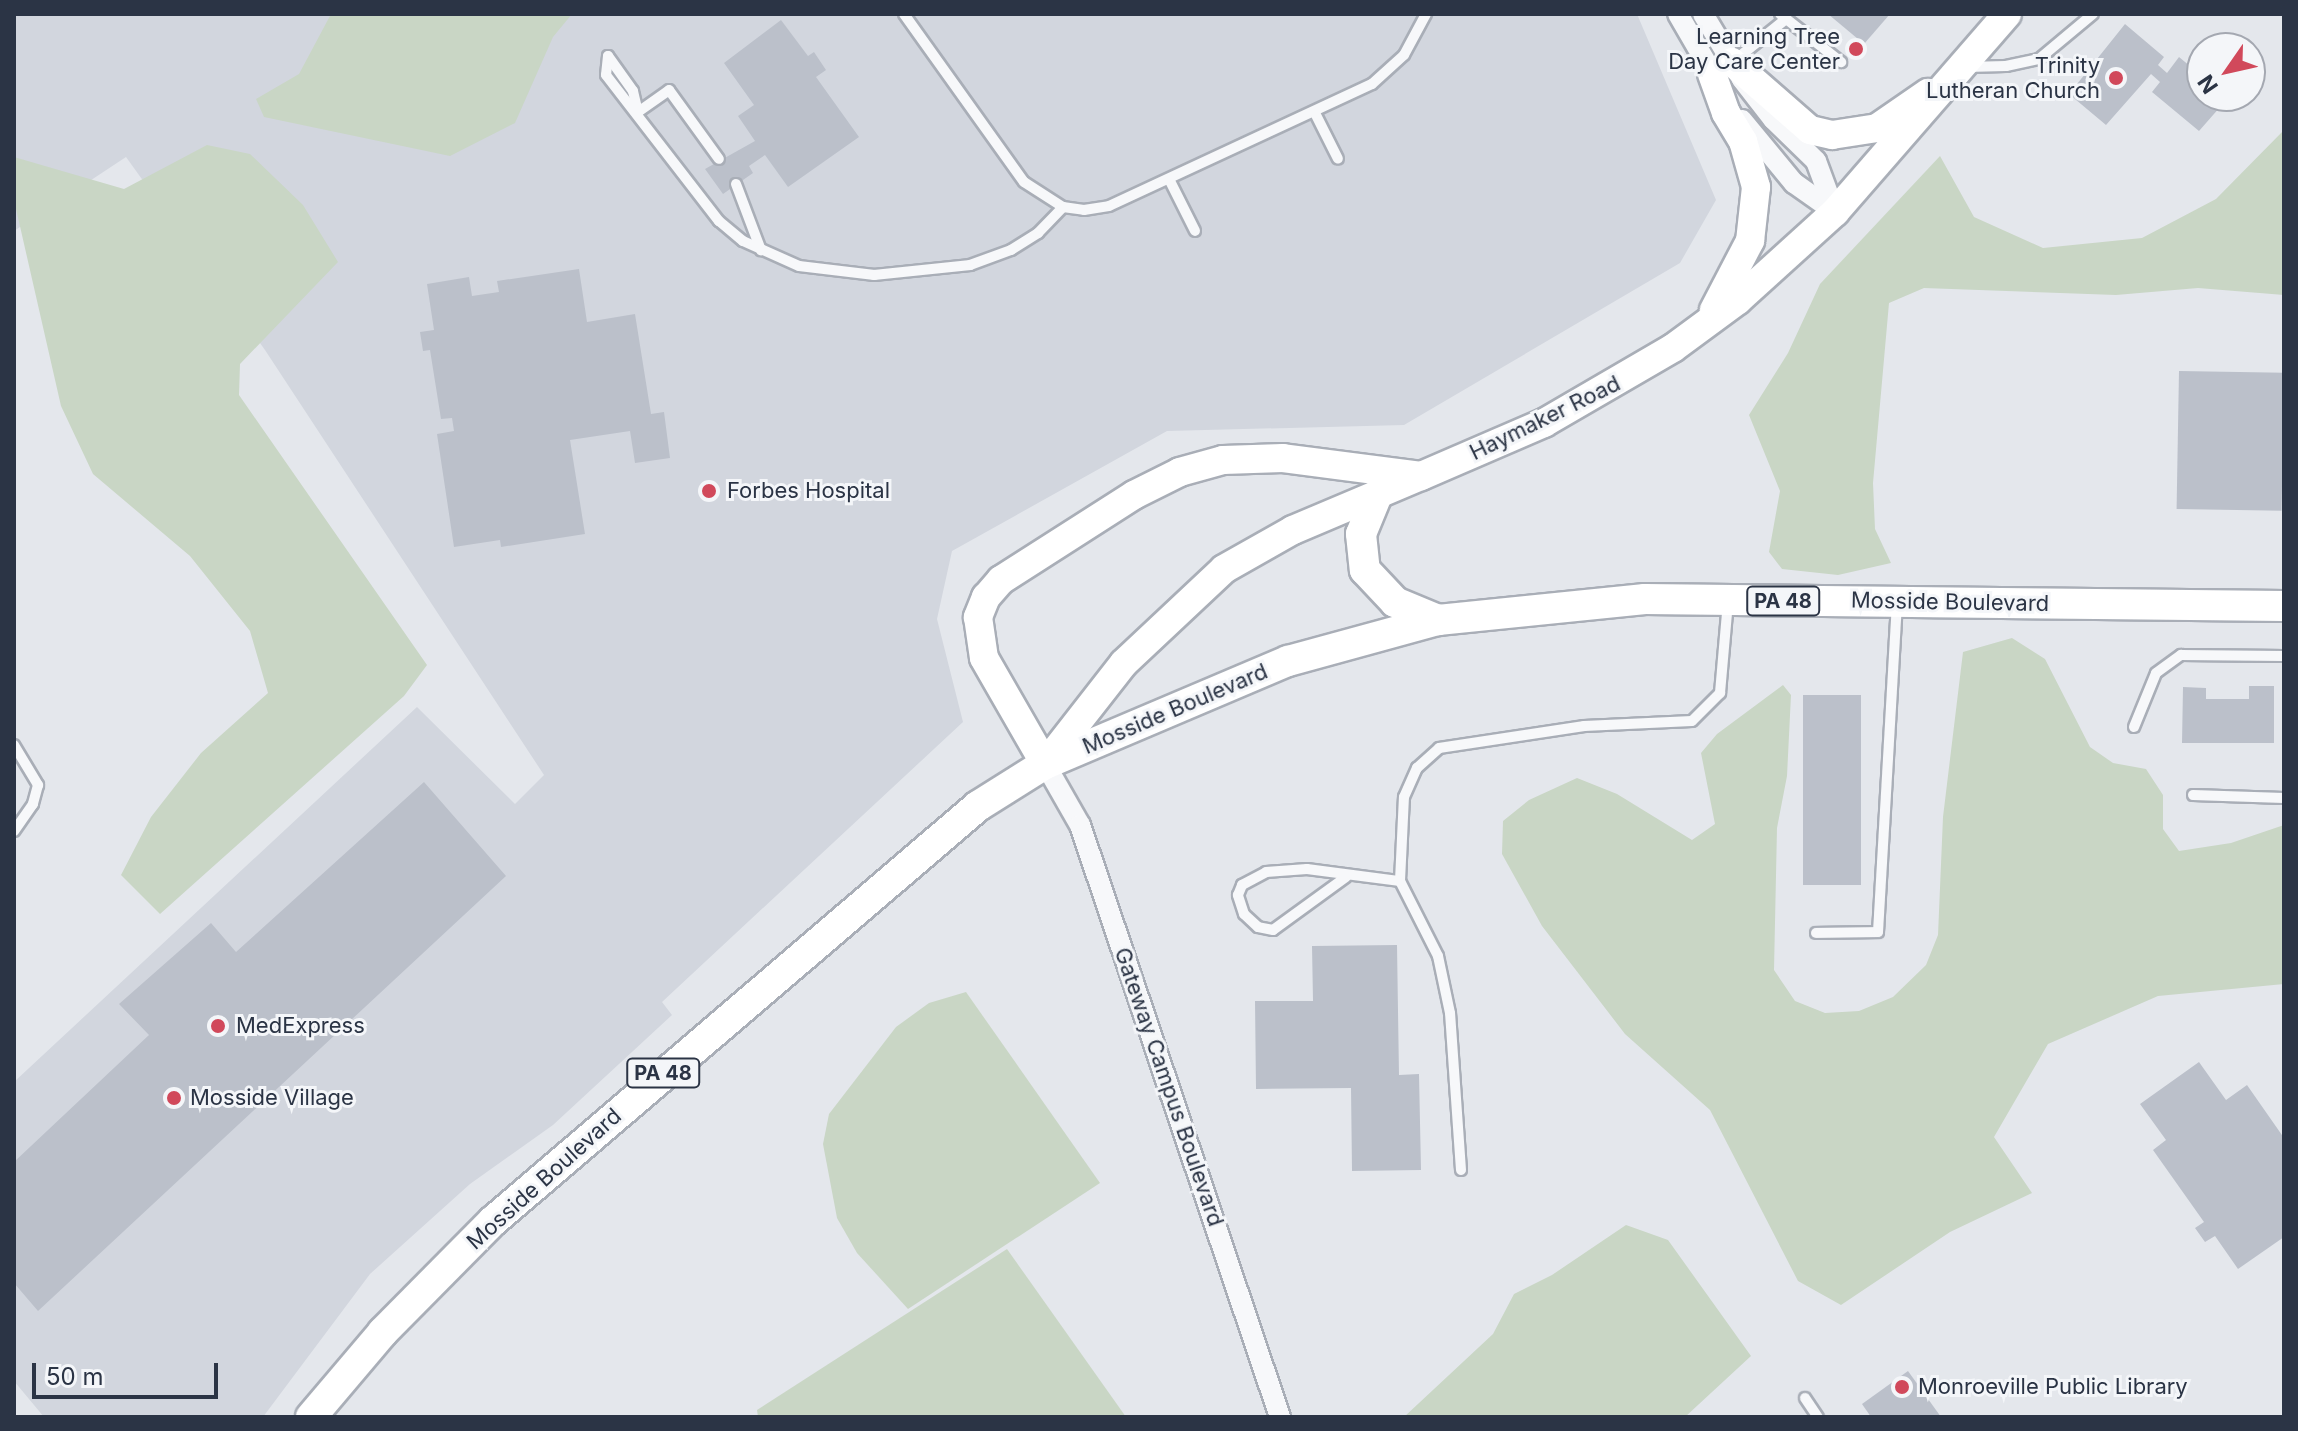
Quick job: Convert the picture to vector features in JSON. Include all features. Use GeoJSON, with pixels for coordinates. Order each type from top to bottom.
{"type":"FeatureCollection","features":[{"type":"Feature","properties":{"kind":"main road","name":"Haymaker Road"},"geometry":{"type":"LineString","coordinates":[[1045,764],[1124,663],[1212,579],[1293,530],[1544,423],[1612,386],[1706,324],[1835,212],[2007,14]]}},
{"type":"Feature","properties":{"kind":"main road"},"geometry":{"type":"LineString","coordinates":[[1722,68],[1810,130],[1832,135],[1877,128],[1964,67]]}},
{"type":"Feature","properties":{"kind":"main road"},"geometry":{"type":"LineString","coordinates":[[1706,324],[1750,241],[1756,187],[1743,141],[1726,113],[1722,68]]}},
{"type":"Feature","properties":{"kind":"main road"},"geometry":{"type":"LineString","coordinates":[[1045,764],[984,658],[978,617],[986,597],[1001,580],[1134,495],[1180,472],[1223,460],[1283,458],[1421,476]]}},
{"type":"Feature","properties":{"kind":"main road"},"geometry":{"type":"LineString","coordinates":[[1377,495],[1361,534],[1365,570],[1395,602],[1438,620]]}},
{"type":"Feature","properties":{"kind":"main road","name":"Mosside Boulevard"},"geometry":{"type":"LineString","coordinates":[[311,1417],[383,1332],[493,1221],[894,873],[978,806],[1045,764],[1288,661],[1438,620],[1645,599],[2284,606]]}},
{"type":"Feature","properties":{"kind":"street"},"geometry":{"type":"LineString","coordinates":[[1678,14],[1722,68],[1816,161],[1835,212]]}},
{"type":"Feature","properties":{"kind":"street"},"geometry":{"type":"LineString","coordinates":[[1703,14],[1722,68],[1794,183],[1835,212]]}},
{"type":"Feature","properties":{"kind":"street","name":"Gateway Campus Boulevard"},"geometry":{"type":"LineString","coordinates":[[1045,764],[1080,825],[1280,1417]]}},
{"type":"Feature","properties":{"kind":"lane"},"geometry":{"type":"LineString","coordinates":[[904,14],[1024,182],[1063,207],[1109,206],[1315,113],[1390,70],[1426,14]]}},
{"type":"Feature","properties":{"kind":"lane"},"geometry":{"type":"LineString","coordinates":[[1964,67],[2006,66],[2039,59],[2093,14]]}},
{"type":"Feature","properties":{"kind":"lane"},"geometry":{"type":"LineString","coordinates":[[1722,68],[1783,16],[1841,62]]}},
{"type":"Feature","properties":{"kind":"lane"},"geometry":{"type":"LineString","coordinates":[[638,112],[633,91],[608,56],[606,75],[638,112],[719,221],[761,250],[799,266],[874,275],[931,271],[1011,250],[1063,207]]}},
{"type":"Feature","properties":{"kind":"lane"},"geometry":{"type":"LineString","coordinates":[[638,112],[669,90],[719,159]]}},
{"type":"Feature","properties":{"kind":"lane"},"geometry":{"type":"LineString","coordinates":[[1315,113],[1338,159]]}},
{"type":"Feature","properties":{"kind":"lane"},"geometry":{"type":"LineString","coordinates":[[1169,179],[1195,231]]}},
{"type":"Feature","properties":{"kind":"lane"},"geometry":{"type":"LineString","coordinates":[[736,184],[761,250]]}},
{"type":"Feature","properties":{"kind":"lane"},"geometry":{"type":"LineString","coordinates":[[1461,1170],[1450,1013],[1438,956],[1400,881],[1404,797],[1417,768],[1439,748],[1584,726],[1692,721],[1720,693],[1728,600]]}},
{"type":"Feature","properties":{"kind":"lane"},"geometry":{"type":"LineString","coordinates":[[1816,933],[1878,932],[1897,602]]}},
{"type":"Feature","properties":{"kind":"lane"},"geometry":{"type":"LineString","coordinates":[[2134,727],[2156,673],[2181,655],[2284,656]]}},
{"type":"Feature","properties":{"kind":"lane"},"geometry":{"type":"LineString","coordinates":[[14,745],[38,785],[14,831]]}},
{"type":"Feature","properties":{"kind":"lane"},"geometry":{"type":"LineString","coordinates":[[2193,795],[2284,798]]}},
{"type":"Feature","properties":{"kind":"lane"},"geometry":{"type":"LineString","coordinates":[[1346,877],[1273,930],[1258,927],[1244,914],[1238,895],[1242,885],[1266,872],[1307,869],[1346,877],[1400,881]]}},
{"type":"Feature","properties":{"kind":"lane"},"geometry":{"type":"LineString","coordinates":[[1805,1398],[1818,1417]]}},
{"type":"Feature","properties":{"kind":"shaded area","name":"Forbes Hospital"},"geometry":{"type":"Polygon","coordinates":[[[14,14],[1637,14],[1716,200],[1680,263],[1404,425],[1167,431],[952,551],[937,619],[963,722],[662,1002],[672,1015],[553,1125],[470,1184],[370,1274],[263,1417],[44,1417],[14,1381],[14,1082],[417,707],[515,804],[544,775],[265,350],[126,157],[14,231],[14,14]]]}},
{"type":"Feature","properties":{"kind":"green space"},"geometry":{"type":"Polygon","coordinates":[[[331,14],[572,14],[553,37],[515,123],[450,156],[264,117],[256,99],[299,74],[331,14]]]}},
{"type":"Feature","properties":{"kind":"green space"},"geometry":{"type":"Polygon","coordinates":[[[2284,130],[2284,295],[2198,288],[2116,295],[1924,288],[1889,303],[1873,483],[1875,529],[1891,563],[1838,575],[1782,569],[1769,552],[1780,491],[1749,415],[1788,353],[1820,284],[1940,156],[1974,217],[2043,248],[2142,238],[2216,199],[2284,130]]]}},
{"type":"Feature","properties":{"kind":"green space"},"geometry":{"type":"Polygon","coordinates":[[[207,145],[250,154],[303,205],[338,262],[240,364],[239,395],[427,665],[404,696],[160,914],[121,875],[151,817],[201,753],[268,693],[250,631],[190,556],[93,474],[61,406],[14,200],[14,157],[124,189],[207,145]]]}},
{"type":"Feature","properties":{"kind":"green space"},"geometry":{"type":"Polygon","coordinates":[[[2012,638],[2045,659],[2090,747],[2113,763],[2146,769],[2163,795],[2163,829],[2179,851],[2231,843],[2284,825],[2284,984],[2158,996],[2048,1044],[1994,1137],[2032,1193],[1950,1232],[1841,1305],[1798,1281],[1710,1110],[1625,1034],[1542,926],[1502,854],[1503,821],[1529,800],[1577,778],[1617,794],[1692,840],[1715,824],[1701,753],[1717,734],[1783,685],[1791,695],[1787,776],[1777,828],[1774,970],[1795,1001],[1825,1013],[1859,1011],[1893,997],[1926,965],[1938,935],[1943,817],[1963,652],[2012,638]]]}},
{"type":"Feature","properties":{"kind":"green space"},"geometry":{"type":"Polygon","coordinates":[[[966,992],[1100,1183],[908,1309],[857,1253],[837,1218],[823,1144],[829,1114],[896,1027],[929,1003],[966,992]]]}},
{"type":"Feature","properties":{"kind":"green space"},"geometry":{"type":"Polygon","coordinates":[[[1626,1225],[1668,1240],[1751,1356],[1685,1417],[1404,1417],[1493,1334],[1514,1294],[1552,1275],[1626,1225]]]}},
{"type":"Feature","properties":{"kind":"green space"},"geometry":{"type":"Polygon","coordinates":[[[1007,1249],[1126,1417],[758,1417],[757,1410],[1007,1249]]]}},
{"type":"Feature","properties":{"kind":"building"},"geometry":{"type":"Polygon","coordinates":[[[1828,14],[1890,14],[1864,44],[1828,14]]]}},
{"type":"Feature","properties":{"kind":"building"},"geometry":{"type":"Polygon","coordinates":[[[781,20],[808,56],[814,52],[826,70],[816,77],[859,137],[788,187],[765,155],[749,166],[753,173],[723,194],[705,169],[755,141],[738,116],[754,105],[724,63],[781,20]]]}},
{"type":"Feature","properties":{"kind":"building","name":"Trinity Lutheran Church"},"geometry":{"type":"Polygon","coordinates":[[[2125,24],[2164,57],[2158,65],[2167,73],[2179,57],[2186,63],[2186,112],[2216,112],[2199,131],[2152,92],[2160,82],[2151,74],[2106,125],[2069,94],[2125,24]]]}},
{"type":"Feature","properties":{"kind":"building"},"geometry":{"type":"Polygon","coordinates":[[[579,269],[587,322],[635,314],[651,414],[664,412],[670,458],[635,463],[630,431],[570,440],[585,534],[501,547],[500,540],[454,547],[437,434],[454,431],[452,418],[441,419],[430,350],[423,351],[420,332],[434,330],[427,284],[469,277],[472,296],[499,292],[497,281],[579,269]]]}},
{"type":"Feature","properties":{"kind":"building"},"geometry":{"type":"Polygon","coordinates":[[[2179,371],[2284,373],[2282,511],[2177,509],[2179,371]]]}},
{"type":"Feature","properties":{"kind":"building"},"geometry":{"type":"Polygon","coordinates":[[[2249,686],[2274,686],[2274,743],[2182,743],[2183,687],[2206,688],[2206,699],[2249,699],[2249,686]]]}},
{"type":"Feature","properties":{"kind":"building"},"geometry":{"type":"Polygon","coordinates":[[[1803,695],[1861,695],[1861,885],[1803,885],[1803,695]]]}},
{"type":"Feature","properties":{"kind":"building","name":"Mosside Village"},"geometry":{"type":"Polygon","coordinates":[[[424,782],[506,876],[38,1311],[14,1283],[14,1162],[149,1035],[119,1004],[211,923],[236,952],[424,782]]]}},
{"type":"Feature","properties":{"kind":"building"},"geometry":{"type":"Polygon","coordinates":[[[1397,945],[1399,1075],[1419,1074],[1421,1170],[1352,1171],[1351,1088],[1256,1089],[1255,1001],[1313,1001],[1312,946],[1397,945]]]}},
{"type":"Feature","properties":{"kind":"building"},"geometry":{"type":"Polygon","coordinates":[[[2199,1062],[2226,1100],[2247,1085],[2284,1138],[2284,1237],[2238,1269],[2215,1236],[2205,1242],[2195,1228],[2204,1222],[2153,1150],[2166,1140],[2140,1104],[2199,1062]]]}},
{"type":"Feature","properties":{"kind":"building","name":"Monroeville Public Library"},"geometry":{"type":"Polygon","coordinates":[[[1908,1371],[1941,1417],[1871,1417],[1862,1404],[1908,1371]]]}},
{"type":"Feature","properties":{"kind":"place","name":"Learning Tree Day Care Center"},"geometry":{"type":"Point","coordinates":[1856,49]}},
{"type":"Feature","properties":{"kind":"place","name":"Trinity Lutheran Church"},"geometry":{"type":"Point","coordinates":[2116,78]}},
{"type":"Feature","properties":{"kind":"place","name":"Forbes Hospital"},"geometry":{"type":"Point","coordinates":[709,491]}},
{"type":"Feature","properties":{"kind":"place","name":"MedExpress"},"geometry":{"type":"Point","coordinates":[218,1026]}},
{"type":"Feature","properties":{"kind":"place","name":"Mosside Village"},"geometry":{"type":"Point","coordinates":[174,1098]}},
{"type":"Feature","properties":{"kind":"place","name":"Monroeville Public Library"},"geometry":{"type":"Point","coordinates":[1902,1387]}}]}
